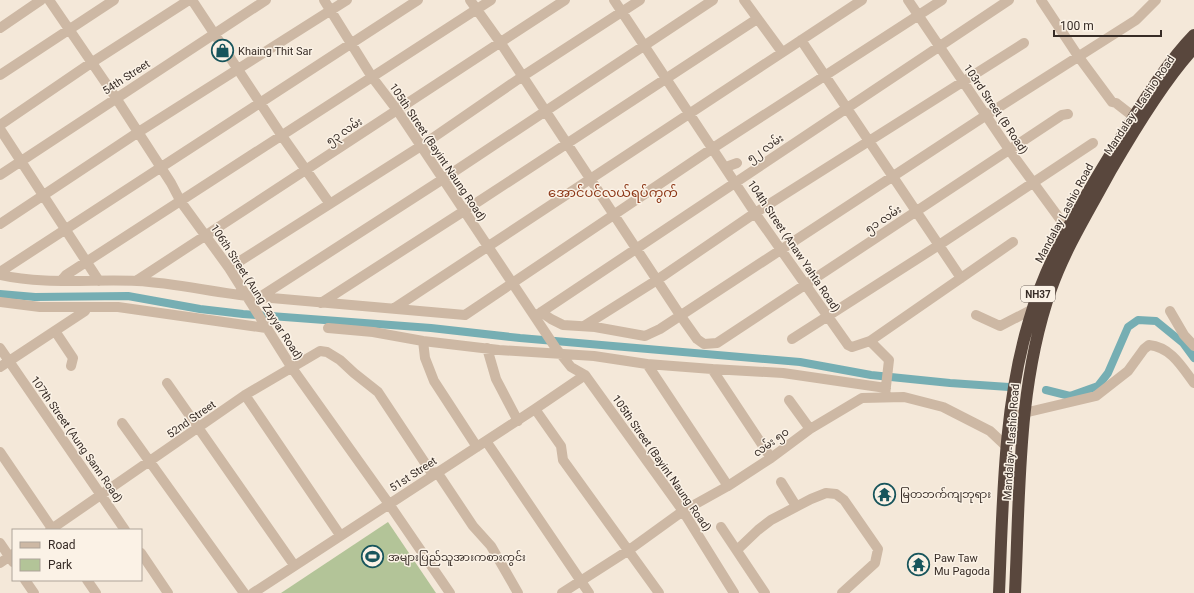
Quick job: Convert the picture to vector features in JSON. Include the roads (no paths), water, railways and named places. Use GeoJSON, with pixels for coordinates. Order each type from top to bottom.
{"type":"FeatureCollection","features":[{"type":"Feature","properties":{"kind":"highway","name":"Mandalay Lashio Road"},"geometry":{"type":"LineString","coordinates":[[999,593],[1007,447],[1014,386],[1028,321],[1042,283],[1072,232],[1086,195],[1134,117],[1161,77],[1194,35]]}},
{"type":"Feature","properties":{"kind":"highway","name":"Mandalay - Lashio Road"},"geometry":{"type":"LineString","coordinates":[[1015,593],[1024,413],[1033,353],[1045,309],[1072,232],[1125,146],[1166,84],[1194,48]]}},
{"type":"Feature","properties":{"kind":"street"},"geometry":{"type":"LineString","coordinates":[[0,28],[41,0]]}},
{"type":"Feature","properties":{"kind":"street","name":"106th Street (Aung Zayyar Road)"},"geometry":{"type":"LineString","coordinates":[[49,0],[68,30],[116,98],[181,202],[206,235],[249,298],[264,325],[292,368],[389,504],[450,593]]}},
{"type":"Feature","properties":{"kind":"street"},"geometry":{"type":"LineString","coordinates":[[0,75],[114,0]]}},
{"type":"Feature","properties":{"kind":"street"},"geometry":{"type":"LineString","coordinates":[[0,125],[91,63],[189,0]]}},
{"type":"Feature","properties":{"kind":"street"},"geometry":{"type":"LineString","coordinates":[[192,0],[282,136],[330,204]]}},
{"type":"Feature","properties":{"kind":"street","name":"54th Street"},"geometry":{"type":"LineString","coordinates":[[0,175],[266,0]]}},
{"type":"Feature","properties":{"kind":"street","name":"105th Street (Bayint Naung Road)"},"geometry":{"type":"LineString","coordinates":[[324,0],[352,42],[372,77],[397,110],[512,282],[538,314],[541,326],[558,351],[571,367],[585,375],[683,511],[734,593]]}},
{"type":"Feature","properties":{"kind":"street"},"geometry":{"type":"LineString","coordinates":[[0,224],[238,68],[347,0]]}},
{"type":"Feature","properties":{"kind":"street"},"geometry":{"type":"LineString","coordinates":[[0,274],[160,167],[418,0]]}},
{"type":"Feature","properties":{"kind":"street"},"geometry":{"type":"LineString","coordinates":[[470,0],[523,76],[680,315]]}},
{"type":"Feature","properties":{"kind":"street"},"geometry":{"type":"LineString","coordinates":[[61,281],[66,275],[492,0]]}},
{"type":"Feature","properties":{"kind":"street","name":"၅၃ လမ်း"},"geometry":{"type":"LineString","coordinates":[[136,281],[565,0]]}},
{"type":"Feature","properties":{"kind":"street","name":"104th Street (Anaw Yahta Road)"},"geometry":{"type":"LineString","coordinates":[[614,0],[736,182],[755,213],[826,316],[848,345],[852,347],[870,341]]}},
{"type":"Feature","properties":{"kind":"street"},"geometry":{"type":"LineString","coordinates":[[229,268],[421,146],[523,76],[640,0]]}},
{"type":"Feature","properties":{"kind":"street"},"geometry":{"type":"LineString","coordinates":[[260,297],[443,179],[644,45],[702,3],[713,0]]}},
{"type":"Feature","properties":{"kind":"street"},"geometry":{"type":"LineString","coordinates":[[744,0],[782,52]]}},
{"type":"Feature","properties":{"kind":"street"},"geometry":{"type":"LineString","coordinates":[[393,309],[862,0]]}},
{"type":"Feature","properties":{"kind":"street","name":"103rd Street (B Road)"},"geometry":{"type":"LineString","coordinates":[[908,0],[985,116],[1032,182],[1072,232]]}},
{"type":"Feature","properties":{"kind":"street"},"geometry":{"type":"LineString","coordinates":[[0,274],[14,278],[61,281],[136,281],[249,298],[260,297],[465,315],[613,214],[942,0]]}},
{"type":"Feature","properties":{"kind":"street","name":"၅၂ လမ်း"},"geometry":{"type":"LineString","coordinates":[[538,314],[1009,0]]}},
{"type":"Feature","properties":{"kind":"street"},"geometry":{"type":"LineString","coordinates":[[1041,0],[1078,56],[1112,102],[1116,103],[1134,117]]}},
{"type":"Feature","properties":{"kind":"street"},"geometry":{"type":"LineString","coordinates":[[538,314],[556,323],[645,336],[660,329],[985,116],[1141,17],[1155,0]]}},
{"type":"Feature","properties":{"kind":"street"},"geometry":{"type":"LineString","coordinates":[[321,303],[757,19]]}},
{"type":"Feature","properties":{"kind":"street"},"geometry":{"type":"LineString","coordinates":[[801,40],[961,278]]}},
{"type":"Feature","properties":{"kind":"street"},"geometry":{"type":"LineString","coordinates":[[584,326],[657,280],[755,213],[1024,43]]}},
{"type":"Feature","properties":{"kind":"street","name":"၅၁ လမ်း"},"geometry":{"type":"LineString","coordinates":[[680,315],[697,339],[704,344],[717,343],[804,284],[1010,151],[1062,115],[1068,114]]}},
{"type":"Feature","properties":{"kind":"street"},"geometry":{"type":"LineString","coordinates":[[0,129],[99,281]]}},
{"type":"Feature","properties":{"kind":"street"},"geometry":{"type":"LineString","coordinates":[[792,339],[939,245],[1093,143]]}},
{"type":"Feature","properties":{"kind":"street"},"geometry":{"type":"LineString","coordinates":[[726,167],[737,163]]}},
{"type":"Feature","properties":{"kind":"street"},"geometry":{"type":"LineString","coordinates":[[328,328],[373,332],[423,341],[487,348],[558,351],[647,364],[712,370],[783,373],[886,392],[890,363],[887,357],[870,341],[1013,242]]}},
{"type":"Feature","properties":{"kind":"street"},"geometry":{"type":"LineString","coordinates":[[0,302],[40,307],[118,307],[264,325]]}},
{"type":"Feature","properties":{"kind":"street"},"geometry":{"type":"LineString","coordinates":[[4,364],[85,311],[87,307]]}},
{"type":"Feature","properties":{"kind":"street"},"geometry":{"type":"LineString","coordinates":[[976,315],[1000,326],[1033,309]]}},
{"type":"Feature","properties":{"kind":"street"},"geometry":{"type":"LineString","coordinates":[[1170,311],[1184,335],[1194,346]]}},
{"type":"Feature","properties":{"kind":"street"},"geometry":{"type":"LineString","coordinates":[[55,331],[73,358],[71,366]]}},
{"type":"Feature","properties":{"kind":"street"},"geometry":{"type":"LineString","coordinates":[[423,341],[425,358],[434,381],[482,444],[589,593]]}},
{"type":"Feature","properties":{"kind":"street"},"geometry":{"type":"LineString","coordinates":[[1011,414],[1024,413],[1096,396],[1128,371],[1144,349],[1149,345],[1159,346],[1178,360],[1194,383]]}},
{"type":"Feature","properties":{"kind":"street","name":"107th Street (Aung Sann Road)"},"geometry":{"type":"LineString","coordinates":[[0,348],[4,364],[102,495],[124,529]]}},
{"type":"Feature","properties":{"kind":"street"},"geometry":{"type":"LineString","coordinates":[[487,348],[496,379],[518,421]]}},
{"type":"Feature","properties":{"kind":"street","name":"52nd Street"},"geometry":{"type":"LineString","coordinates":[[53,529],[245,395],[320,351],[332,354],[378,392],[473,526],[491,546],[518,593]]}},
{"type":"Feature","properties":{"kind":"street"},"geometry":{"type":"LineString","coordinates":[[647,364],[728,486]]}},
{"type":"Feature","properties":{"kind":"street"},"geometry":{"type":"LineString","coordinates":[[712,370],[771,458]]}},
{"type":"Feature","properties":{"kind":"street","name":"51st Street"},"geometry":{"type":"LineString","coordinates":[[253,593],[518,421],[585,375]]}},
{"type":"Feature","properties":{"kind":"street"},"geometry":{"type":"LineString","coordinates":[[167,383],[294,565]]}},
{"type":"Feature","properties":{"kind":"street","name":"လမ်း ၅၀"},"geometry":{"type":"LineString","coordinates":[[562,593],[629,550],[683,511],[728,486],[771,458],[810,429],[853,402],[886,392],[943,407],[990,431],[1007,447]]}},
{"type":"Feature","properties":{"kind":"street"},"geometry":{"type":"LineString","coordinates":[[245,395],[340,536]]}},
{"type":"Feature","properties":{"kind":"street"},"geometry":{"type":"LineString","coordinates":[[789,400],[810,429]]}},
{"type":"Feature","properties":{"kind":"street"},"geometry":{"type":"LineString","coordinates":[[535,409],[561,446],[563,460],[659,593]]}},
{"type":"Feature","properties":{"kind":"street"},"geometry":{"type":"LineString","coordinates":[[122,423],[244,593]]}},
{"type":"Feature","properties":{"kind":"street"},"geometry":{"type":"LineString","coordinates":[[0,452],[51,529]]}},
{"type":"Feature","properties":{"kind":"street"},"geometry":{"type":"LineString","coordinates":[[781,482],[796,506]]}},
{"type":"Feature","properties":{"kind":"street"},"geometry":{"type":"LineString","coordinates":[[737,550],[758,530],[796,506],[826,493],[836,494],[844,500],[878,549],[878,557],[870,568],[842,593]]}},
{"type":"Feature","properties":{"kind":"street"},"geometry":{"type":"LineString","coordinates":[[721,527],[765,593]]}},
{"type":"Feature","properties":{"kind":"street"},"geometry":{"type":"LineString","coordinates":[[0,543],[12,558],[0,563]]}},
{"type":"Feature","properties":{"kind":"street"},"geometry":{"type":"LineString","coordinates":[[142,555],[168,593]]}},
{"type":"Feature","properties":{"kind":"street"},"geometry":{"type":"LineString","coordinates":[[26,581],[34,593]]}},
{"type":"Feature","properties":{"kind":"street"},"geometry":{"type":"LineString","coordinates":[[88,581],[96,593]]}},
{"type":"Feature","properties":{"kind":"waterway"},"geometry":{"type":"LineString","coordinates":[[0,294],[35,297],[128,296],[200,309],[243,314],[431,328],[520,338],[800,362],[871,375],[1009,387]]}},
{"type":"Feature","properties":{"kind":"waterway"},"geometry":{"type":"LineString","coordinates":[[1046,390],[1070,396],[1098,386],[1108,373],[1128,327],[1138,320],[1156,321],[1183,343],[1194,358]]}},
{"type":"Feature","properties":{"kind":"place","name":"Khaing Thit Sar"},"geometry":{"type":"Point","coordinates":[222,51]}},
{"type":"Feature","properties":{"kind":"place","name":"မြတဘက်ကျဘုရား"},"geometry":{"type":"Point","coordinates":[885,494]}},
{"type":"Feature","properties":{"kind":"place","name":"အများပြည်သူအားကစားကွင်း"},"geometry":{"type":"Point","coordinates":[373,557]}},
{"type":"Feature","properties":{"kind":"place","name":"Paw Taw Mu Pagoda"},"geometry":{"type":"Point","coordinates":[918,564]}},
{"type":"Feature","properties":{"kind":"district","name":"အောင်ပင်လယ်ရပ်ကွက်"},"geometry":{"type":"Point","coordinates":[613,192]}}]}
